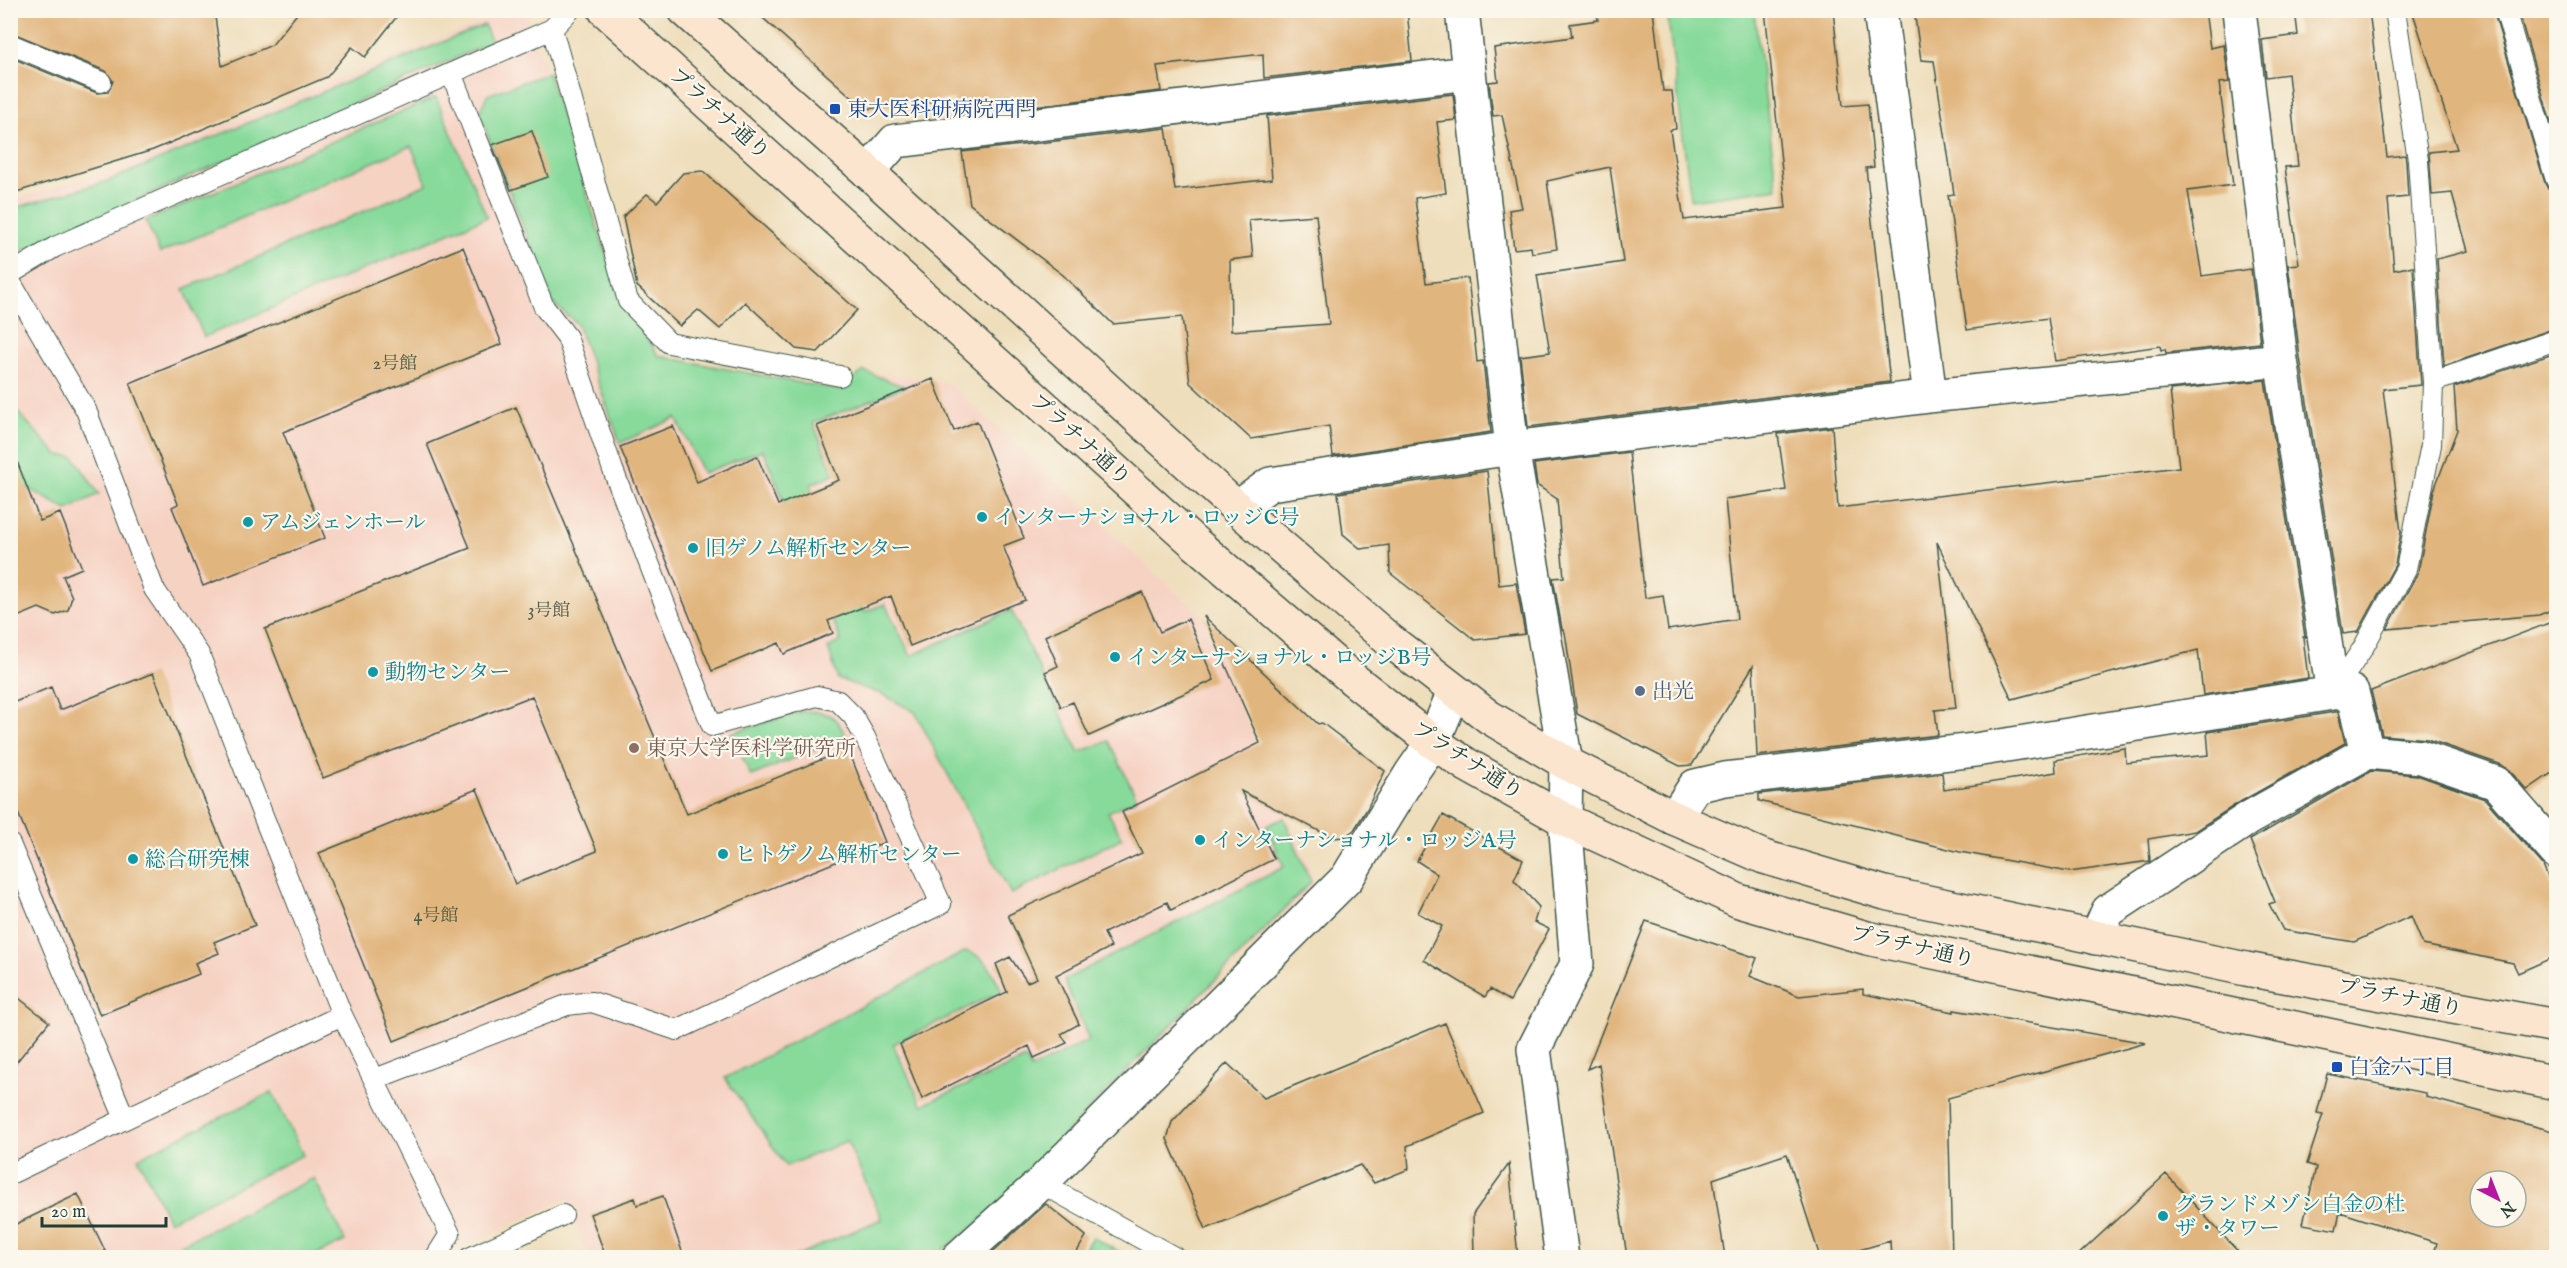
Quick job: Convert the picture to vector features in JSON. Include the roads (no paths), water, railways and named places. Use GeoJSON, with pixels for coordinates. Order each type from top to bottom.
{"type":"FeatureCollection","features":[{"type":"Feature","properties":{"kind":"main road","name":"プラチナ通り"},"geometry":{"type":"LineString","coordinates":[[685,10],[868,172],[1237,508],[1388,639],[1489,717],[1566,764],[1674,818],[1764,857],[1885,893],[2246,969],[2556,1026]]}},
{"type":"Feature","properties":{"kind":"main road","name":"プラチナ通り"},"geometry":{"type":"LineString","coordinates":[[607,11],[1196,544],[1354,680],[1433,742],[1467,765],[1565,820],[1739,901],[1868,938],[2556,1083]]}},
{"type":"Feature","properties":{"kind":"street"},"geometry":{"type":"LineString","coordinates":[[1462,10],[1512,448],[1566,764],[1565,820],[1577,964],[1534,1049],[1562,1257]]}},
{"type":"Feature","properties":{"kind":"street"},"geometry":{"type":"LineString","coordinates":[[1880,10],[1930,396]]}},
{"type":"Feature","properties":{"kind":"street"},"geometry":{"type":"LineString","coordinates":[[2239,10],[2281,360],[2333,693]]}},
{"type":"Feature","properties":{"kind":"street"},"geometry":{"type":"LineString","coordinates":[[868,172],[896,141],[1469,73]]}},
{"type":"Feature","properties":{"kind":"street"},"geometry":{"type":"LineString","coordinates":[[1237,508],[1270,484],[1512,448],[1930,396],[2281,360]]}},
{"type":"Feature","properties":{"kind":"street"},"geometry":{"type":"LineString","coordinates":[[958,1257],[1041,1183],[1347,878],[1433,742],[1454,692]]}},
{"type":"Feature","properties":{"kind":"street"},"geometry":{"type":"LineString","coordinates":[[1674,818],[1695,786],[1725,779],[1975,750],[2333,693],[2352,692],[2367,752]]}},
{"type":"Feature","properties":{"kind":"street"},"geometry":{"type":"LineString","coordinates":[[2097,938],[2108,911],[2249,818],[2367,752],[2421,757],[2496,783],[2556,852]]}},
{"type":"Feature","properties":{"kind":"lane"},"geometry":{"type":"LineString","coordinates":[[10,274],[55,247],[552,29],[570,10]]}},
{"type":"Feature","properties":{"kind":"lane"},"geometry":{"type":"LineString","coordinates":[[2333,693],[2363,648],[2406,569],[2431,445],[2433,382],[2418,160],[2395,10]]}},
{"type":"Feature","properties":{"kind":"lane"},"geometry":{"type":"LineString","coordinates":[[2505,10],[2556,180]]}},
{"type":"Feature","properties":{"kind":"lane"},"geometry":{"type":"LineString","coordinates":[[552,29],[628,301],[669,343],[840,376]]}},
{"type":"Feature","properties":{"kind":"lane"},"geometry":{"type":"LineString","coordinates":[[10,44],[101,82]]}},
{"type":"Feature","properties":{"kind":"lane"},"geometry":{"type":"LineString","coordinates":[[375,1078],[567,1005],[592,1002],[677,1030],[941,904],[865,737],[854,716],[838,701],[817,696],[712,726],[613,470],[567,337],[544,307],[451,73]]}},
{"type":"Feature","properties":{"kind":"lane"},"geometry":{"type":"LineString","coordinates":[[10,281],[86,410],[154,589],[199,654],[342,1015],[450,1234],[435,1257]]}},
{"type":"Feature","properties":{"kind":"lane"},"geometry":{"type":"LineString","coordinates":[[2433,382],[2556,340]]}},
{"type":"Feature","properties":{"kind":"lane"},"geometry":{"type":"LineString","coordinates":[[10,844],[125,1119]]}},
{"type":"Feature","properties":{"kind":"lane"},"geometry":{"type":"LineString","coordinates":[[10,1174],[342,1015]]}},
{"type":"Feature","properties":{"kind":"lane"},"geometry":{"type":"LineString","coordinates":[[1041,1183],[1176,1257]]}},
{"type":"Feature","properties":{"kind":"lane"},"geometry":{"type":"LineString","coordinates":[[469,1257],[563,1215]]}},
{"type":"Feature","properties":{"kind":"place","name":"東大医科研病院西門"},"geometry":{"type":"Point","coordinates":[835,109]}},
{"type":"Feature","properties":{"kind":"place","name":"インターナショナル・ロッジC号"},"geometry":{"type":"Point","coordinates":[982,517]}},
{"type":"Feature","properties":{"kind":"place","name":"アムジェンホール"},"geometry":{"type":"Point","coordinates":[248,522]}},
{"type":"Feature","properties":{"kind":"place","name":"旧ゲノム解析センター"},"geometry":{"type":"Point","coordinates":[693,548]}},
{"type":"Feature","properties":{"kind":"place","name":"インターナショナル・ロッジB号"},"geometry":{"type":"Point","coordinates":[1115,657]}},
{"type":"Feature","properties":{"kind":"place","name":"動物センター"},"geometry":{"type":"Point","coordinates":[373,672]}},
{"type":"Feature","properties":{"kind":"place","name":"出光"},"geometry":{"type":"Point","coordinates":[1640,691]}},
{"type":"Feature","properties":{"kind":"place","name":"東京大学医科学研究所"},"geometry":{"type":"Point","coordinates":[634,748]}},
{"type":"Feature","properties":{"kind":"place","name":"インターナショナル・ロッジA号"},"geometry":{"type":"Point","coordinates":[1200,840]}},
{"type":"Feature","properties":{"kind":"place","name":"ヒトゲノム解析センター"},"geometry":{"type":"Point","coordinates":[723,854]}},
{"type":"Feature","properties":{"kind":"place","name":"総合研究棟"},"geometry":{"type":"Point","coordinates":[133,859]}},
{"type":"Feature","properties":{"kind":"place","name":"白金六丁目"},"geometry":{"type":"Point","coordinates":[2337,1067]}},
{"type":"Feature","properties":{"kind":"place","name":"グランドメゾン白金の杜 ザ・タワー"},"geometry":{"type":"Point","coordinates":[2163,1216]}}]}
